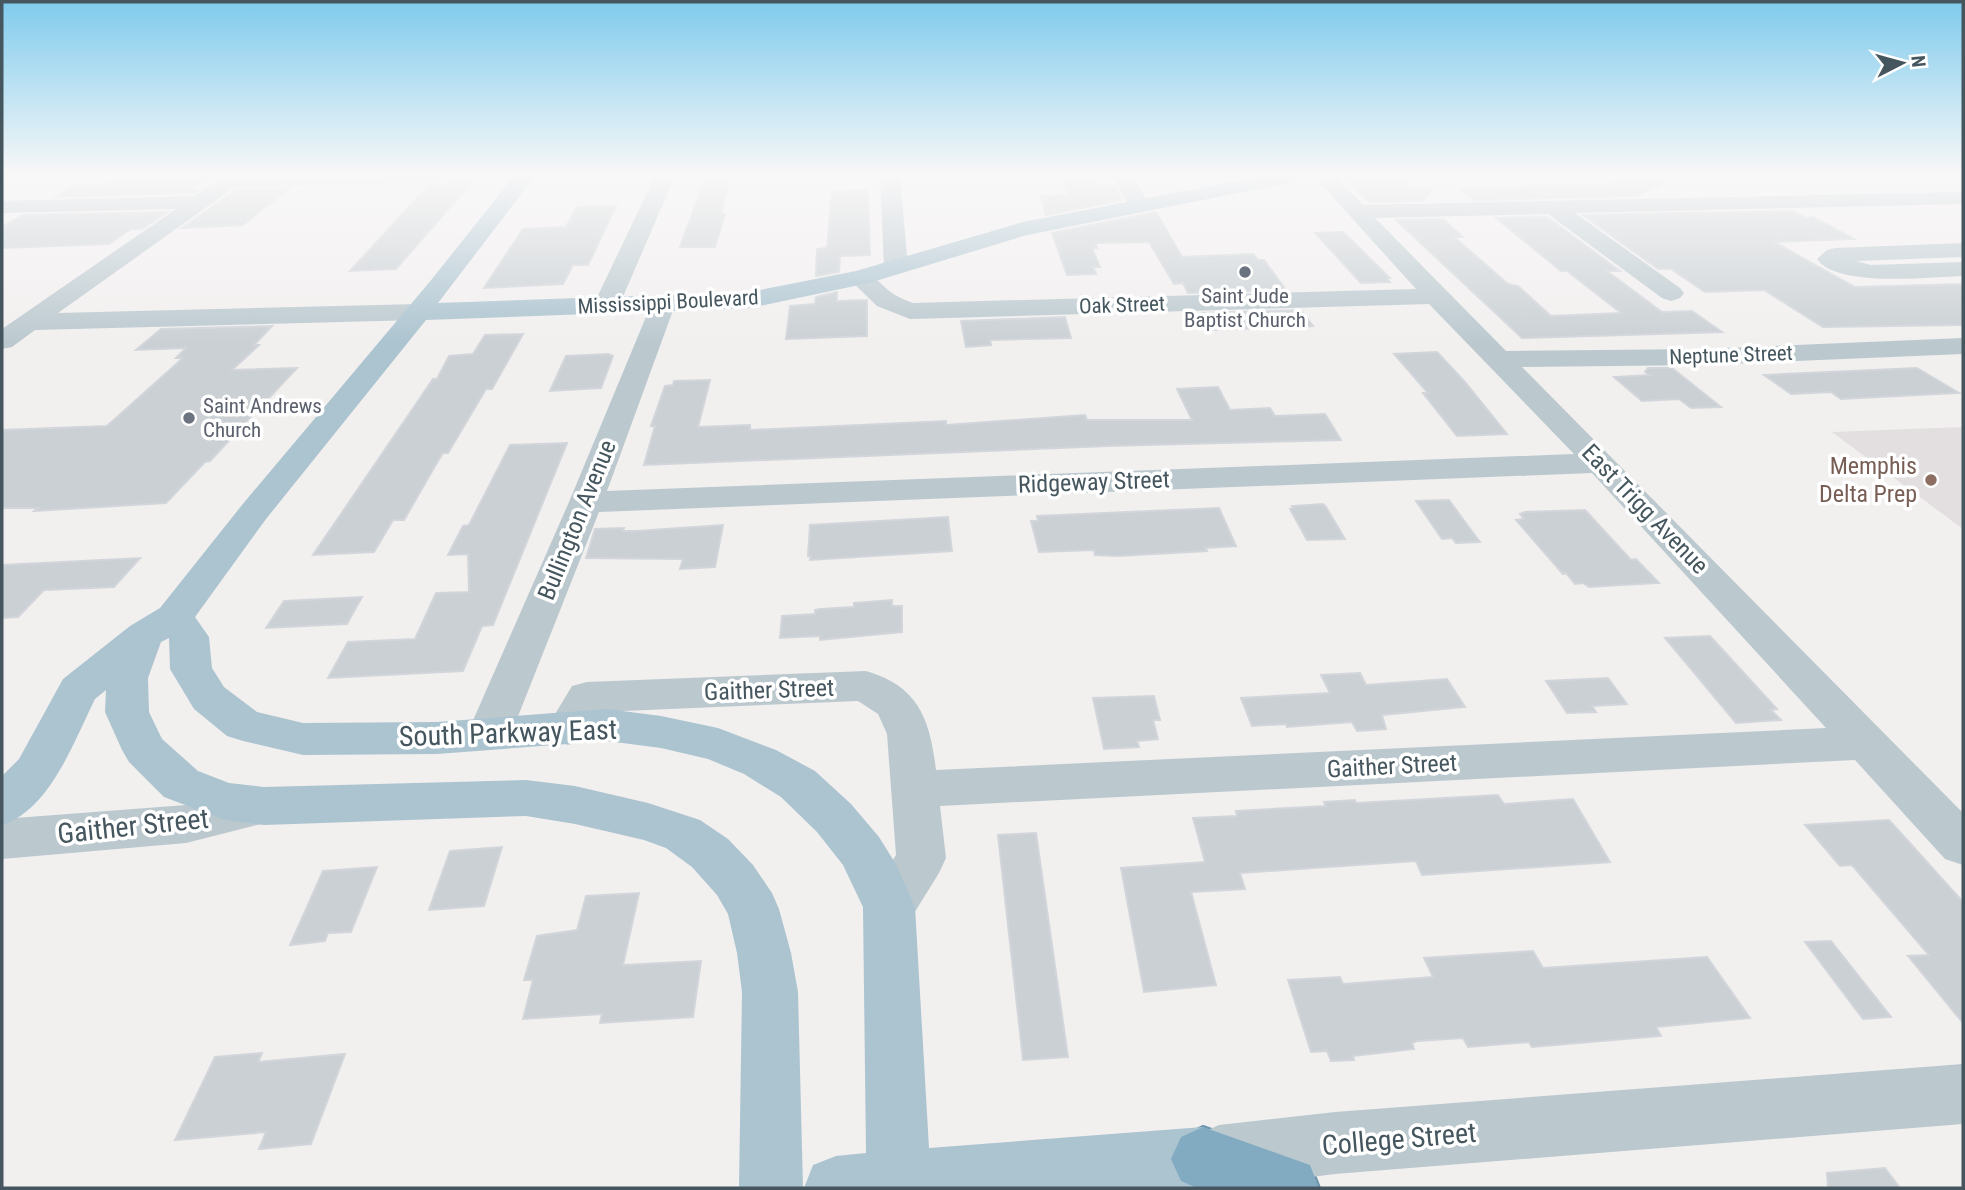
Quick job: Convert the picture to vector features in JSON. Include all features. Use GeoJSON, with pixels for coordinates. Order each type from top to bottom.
{"type":"FeatureCollection","features":[{"type":"Feature","properties":{"kind":"highway"},"geometry":{"type":"LineString","coordinates":[[1203,1159],[1287,1188]]}},
{"type":"Feature","properties":{"kind":"main road"},"geometry":{"type":"LineString","coordinates":[[481,232],[159,626],[127,678],[127,712],[145,750],[181,784],[225,801],[264,806],[526,798],[575,805],[648,822],[683,834],[710,853],[735,880],[753,909],[764,953],[770,992],[771,1188]]}},
{"type":"Feature","properties":{"kind":"main road","name":"Mississippi Boulevard"},"geometry":{"type":"LineString","coordinates":[[418,312],[750,300],[860,278],[1015,232]]}},
{"type":"Feature","properties":{"kind":"main road"},"geometry":{"type":"LineString","coordinates":[[2,806],[36,771],[78,690],[159,626]]}},
{"type":"Feature","properties":{"kind":"main road","name":"South Parkway East"},"geometry":{"type":"LineString","coordinates":[[159,626],[189,637],[191,669],[209,698],[243,725],[303,739],[437,738],[607,725],[662,732],[718,746],[760,762],[798,784],[834,818],[861,850],[879,881],[888,906],[899,1185]]}},
{"type":"Feature","properties":{"kind":"main road","name":"College Street"},"geometry":{"type":"LineString","coordinates":[[836,1188],[1079,1171],[1203,1159]]}},
{"type":"Feature","properties":{"kind":"street"},"geometry":{"type":"LineString","coordinates":[[2,341],[159,232]]}},
{"type":"Feature","properties":{"kind":"street"},"geometry":{"type":"LineString","coordinates":[[606,306],[640,232]]}},
{"type":"Feature","properties":{"kind":"street"},"geometry":{"type":"LineString","coordinates":[[894,232],[896,267]]}},
{"type":"Feature","properties":{"kind":"street","name":"East Trigg Avenue"},"geometry":{"type":"LineString","coordinates":[[1375,232],[1601,463],[1963,845]]}},
{"type":"Feature","properties":{"kind":"street"},"geometry":{"type":"LineString","coordinates":[[1585,232],[1671,293]]}},
{"type":"Feature","properties":{"kind":"street"},"geometry":{"type":"LineString","coordinates":[[1963,250],[1835,255],[1829,258],[1857,270],[1871,272],[1963,269]]}},
{"type":"Feature","properties":{"kind":"street","name":"Oak Street"},"geometry":{"type":"LineString","coordinates":[[860,278],[886,301],[910,311],[1436,296]]}},
{"type":"Feature","properties":{"kind":"street","name":"Bullington Avenue"},"geometry":{"type":"LineString","coordinates":[[489,734],[586,502],[662,305]]}},
{"type":"Feature","properties":{"kind":"street","name":"Mississippi Boulevard"},"geometry":{"type":"LineString","coordinates":[[30,322],[418,312]]}},
{"type":"Feature","properties":{"kind":"street","name":"Neptune Street"},"geometry":{"type":"LineString","coordinates":[[1498,359],[1703,356],[1963,346]]}},
{"type":"Feature","properties":{"kind":"street","name":"Ridgeway Street"},"geometry":{"type":"LineString","coordinates":[[586,502],[1601,463]]}},
{"type":"Feature","properties":{"kind":"street","name":"Gaither Street"},"geometry":{"type":"LineString","coordinates":[[568,729],[587,697],[866,686],[896,705],[909,734],[915,789],[921,858],[888,906]]}},
{"type":"Feature","properties":{"kind":"street","name":"Gaither Street"},"geometry":{"type":"LineString","coordinates":[[915,789],[1869,743]]}},
{"type":"Feature","properties":{"kind":"street","name":"Gaither Street"},"geometry":{"type":"LineString","coordinates":[[2,839],[186,824],[264,806]]}},
{"type":"Feature","properties":{"kind":"street","name":"College Street"},"geometry":{"type":"LineString","coordinates":[[1203,1159],[1335,1143],[1963,1094]]}},
{"type":"Feature","properties":{"kind":"shaded area","name":"Memphis Delta Prep"},"geometry":{"type":"Polygon","coordinates":[[[1963,427],[1963,529],[1832,432],[1963,427]]]}},
{"type":"Feature","properties":{"kind":"building"},"geometry":{"type":"Polygon","coordinates":[[[2,232],[127,232],[109,244],[2,248],[2,232]]]}},
{"type":"Feature","properties":{"kind":"building"},"geometry":{"type":"Polygon","coordinates":[[[386,232],[429,232],[396,269],[350,271],[386,232]]]}},
{"type":"Feature","properties":{"kind":"building"},"geometry":{"type":"Polygon","coordinates":[[[521,232],[604,232],[588,265],[573,265],[563,284],[484,288],[521,232]]]}},
{"type":"Feature","properties":{"kind":"building"},"geometry":{"type":"Polygon","coordinates":[[[686,232],[720,232],[715,247],[680,247],[686,232]]]}},
{"type":"Feature","properties":{"kind":"building"},"geometry":{"type":"Polygon","coordinates":[[[828,232],[869,232],[870,255],[840,256],[839,272],[816,276],[817,249],[827,248],[828,232]]]}},
{"type":"Feature","properties":{"kind":"building"},"geometry":{"type":"Polygon","coordinates":[[[1167,232],[1182,257],[1253,254],[1258,260],[1264,260],[1286,290],[1188,293],[1183,283],[1174,284],[1149,242],[1095,243],[1097,248],[1092,248],[1100,267],[1093,267],[1096,274],[1067,275],[1052,233],[1167,232]]]}},
{"type":"Feature","properties":{"kind":"building"},"geometry":{"type":"Polygon","coordinates":[[[1343,232],[1390,278],[1387,278],[1390,282],[1361,283],[1315,233],[1343,232]]]}},
{"type":"Feature","properties":{"kind":"building"},"geometry":{"type":"Polygon","coordinates":[[[1408,232],[1457,232],[1463,237],[1454,237],[1508,284],[1518,286],[1551,316],[1621,313],[1567,271],[1561,271],[1513,232],[1567,232],[1620,271],[1607,271],[1662,312],[1692,311],[1722,332],[1522,338],[1408,232]]]}},
{"type":"Feature","properties":{"kind":"building"},"geometry":{"type":"Polygon","coordinates":[[[1606,232],[1840,232],[1854,239],[1774,242],[1855,287],[1963,284],[1963,325],[1823,327],[1764,290],[1705,292],[1671,269],[1658,269],[1606,232]]]}},
{"type":"Feature","properties":{"kind":"building"},"geometry":{"type":"Polygon","coordinates":[[[837,292],[837,301],[867,300],[867,336],[786,339],[790,306],[815,304],[816,297],[837,292]]]}},
{"type":"Feature","properties":{"kind":"building"},"geometry":{"type":"Polygon","coordinates":[[[1301,310],[1313,326],[1211,330],[1201,313],[1301,310]]]}},
{"type":"Feature","properties":{"kind":"building"},"geometry":{"type":"Polygon","coordinates":[[[1065,317],[1071,338],[990,340],[991,345],[966,347],[961,321],[1065,317]]]}},
{"type":"Feature","properties":{"kind":"building","name":"Saint Andrews Church"},"geometry":{"type":"Polygon","coordinates":[[[272,326],[254,345],[259,345],[232,370],[297,368],[210,461],[205,462],[166,503],[34,511],[38,508],[2,508],[2,430],[107,426],[183,358],[176,358],[186,348],[136,350],[161,329],[272,326]]]}},
{"type":"Feature","properties":{"kind":"building"},"geometry":{"type":"Polygon","coordinates":[[[523,334],[492,389],[486,389],[448,453],[443,453],[404,520],[393,520],[374,552],[313,555],[433,379],[437,379],[449,356],[473,354],[485,335],[523,334]]]}},
{"type":"Feature","properties":{"kind":"building"},"geometry":{"type":"Polygon","coordinates":[[[1437,352],[1507,434],[1457,436],[1423,393],[1428,393],[1394,354],[1437,352]]]}},
{"type":"Feature","properties":{"kind":"building"},"geometry":{"type":"Polygon","coordinates":[[[566,356],[613,356],[601,388],[550,391],[566,356]]]}},
{"type":"Feature","properties":{"kind":"building"},"geometry":{"type":"Polygon","coordinates":[[[1648,368],[1672,368],[1721,407],[1691,408],[1679,399],[1642,401],[1614,377],[1650,375],[1645,372],[1648,368]]]}},
{"type":"Feature","properties":{"kind":"building"},"geometry":{"type":"Polygon","coordinates":[[[1917,368],[1959,393],[1841,399],[1831,392],[1791,394],[1764,375],[1917,368]]]}},
{"type":"Feature","properties":{"kind":"building"},"geometry":{"type":"Polygon","coordinates":[[[710,380],[698,427],[750,425],[750,430],[946,421],[946,425],[1085,415],[1087,420],[1192,420],[1177,389],[1218,387],[1230,410],[1270,408],[1275,416],[1325,414],[1341,440],[1108,446],[644,465],[655,426],[651,426],[665,386],[673,385],[674,381],[710,380]]]}},
{"type":"Feature","properties":{"kind":"building"},"geometry":{"type":"Polygon","coordinates":[[[567,443],[493,625],[482,626],[463,671],[328,678],[348,642],[415,639],[436,593],[469,592],[468,554],[448,555],[463,526],[469,525],[510,445],[567,443]]]}},
{"type":"Feature","properties":{"kind":"building"},"geometry":{"type":"Polygon","coordinates":[[[1449,500],[1480,542],[1456,543],[1452,538],[1442,539],[1416,501],[1449,500]]]}},
{"type":"Feature","properties":{"kind":"building"},"geometry":{"type":"Polygon","coordinates":[[[1323,504],[1345,539],[1307,540],[1290,509],[1294,508],[1292,506],[1323,504]]]}},
{"type":"Feature","properties":{"kind":"building"},"geometry":{"type":"Polygon","coordinates":[[[1219,508],[1236,546],[1205,548],[1207,551],[1118,556],[1095,555],[1094,550],[1039,552],[1031,521],[1038,521],[1037,516],[1219,508]]]}},
{"type":"Feature","properties":{"kind":"building"},"geometry":{"type":"Polygon","coordinates":[[[1585,510],[1631,560],[1636,559],[1659,583],[1589,587],[1583,583],[1575,584],[1516,520],[1524,519],[1520,514],[1525,512],[1585,510]]]}},
{"type":"Feature","properties":{"kind":"building"},"geometry":{"type":"Polygon","coordinates":[[[948,517],[952,551],[810,560],[811,556],[808,556],[810,525],[948,517]]]}},
{"type":"Feature","properties":{"kind":"building"},"geometry":{"type":"Polygon","coordinates":[[[723,525],[715,567],[680,569],[683,559],[586,558],[595,529],[624,528],[623,531],[636,531],[723,525]]]}},
{"type":"Feature","properties":{"kind":"building"},"geometry":{"type":"Polygon","coordinates":[[[140,558],[114,587],[44,590],[18,617],[2,618],[2,565],[140,558]]]}},
{"type":"Feature","properties":{"kind":"building"},"geometry":{"type":"Polygon","coordinates":[[[362,597],[347,624],[266,628],[284,601],[362,597]]]}},
{"type":"Feature","properties":{"kind":"building"},"geometry":{"type":"Polygon","coordinates":[[[892,600],[892,606],[902,606],[902,632],[820,640],[820,636],[780,638],[782,616],[815,614],[815,610],[820,609],[854,607],[854,603],[892,600]]]}},
{"type":"Feature","properties":{"kind":"building"},"geometry":{"type":"Polygon","coordinates":[[[1710,636],[1777,709],[1771,710],[1781,720],[1736,723],[1665,638],[1710,636]]]}},
{"type":"Feature","properties":{"kind":"building"},"geometry":{"type":"Polygon","coordinates":[[[1360,673],[1366,685],[1447,679],[1465,707],[1382,715],[1386,729],[1357,731],[1352,722],[1287,727],[1286,724],[1252,726],[1241,698],[1330,693],[1321,675],[1360,673]]]}},
{"type":"Feature","properties":{"kind":"building"},"geometry":{"type":"Polygon","coordinates":[[[1608,678],[1627,704],[1592,706],[1596,712],[1567,713],[1546,681],[1608,678]]]}},
{"type":"Feature","properties":{"kind":"building"},"geometry":{"type":"Polygon","coordinates":[[[1154,696],[1160,720],[1153,720],[1158,739],[1137,741],[1139,747],[1104,749],[1093,698],[1154,696]]]}},
{"type":"Feature","properties":{"kind":"building"},"geometry":{"type":"Polygon","coordinates":[[[1498,795],[1504,804],[1573,799],[1610,862],[1422,875],[1416,861],[1240,873],[1245,889],[1191,892],[1216,985],[1144,992],[1121,868],[1205,862],[1193,818],[1237,816],[1236,811],[1326,806],[1324,802],[1355,800],[1356,803],[1498,795]]]}},
{"type":"Feature","properties":{"kind":"building"},"geometry":{"type":"Polygon","coordinates":[[[1889,820],[1963,902],[1963,1023],[1908,956],[1929,955],[1852,865],[1840,866],[1805,825],[1889,820]]]}},
{"type":"Feature","properties":{"kind":"building"},"geometry":{"type":"Polygon","coordinates":[[[1036,833],[1068,1057],[1023,1060],[998,835],[1036,833]]]}},
{"type":"Feature","properties":{"kind":"building"},"geometry":{"type":"Polygon","coordinates":[[[502,847],[484,906],[429,910],[450,851],[502,847]]]}},
{"type":"Feature","properties":{"kind":"building"},"geometry":{"type":"Polygon","coordinates":[[[377,867],[351,932],[328,933],[325,941],[290,945],[323,871],[377,867]]]}},
{"type":"Feature","properties":{"kind":"building"},"geometry":{"type":"Polygon","coordinates":[[[639,893],[623,965],[701,961],[693,1017],[600,1023],[602,1014],[523,1019],[533,980],[524,980],[537,936],[577,930],[586,896],[639,893]]]}},
{"type":"Feature","properties":{"kind":"building"},"geometry":{"type":"Polygon","coordinates":[[[1831,941],[1891,1017],[1863,1019],[1805,942],[1831,941]]]}},
{"type":"Feature","properties":{"kind":"building"},"geometry":{"type":"Polygon","coordinates":[[[1533,951],[1543,968],[1707,957],[1750,1018],[1656,1027],[1661,1036],[1532,1047],[1529,1042],[1468,1047],[1463,1038],[1417,1041],[1412,1043],[1414,1049],[1353,1056],[1354,1060],[1331,1061],[1327,1051],[1311,1052],[1288,980],[1340,977],[1343,984],[1433,977],[1424,958],[1533,951]]]}},
{"type":"Feature","properties":{"kind":"building"},"geometry":{"type":"Polygon","coordinates":[[[262,1053],[258,1062],[345,1054],[311,1144],[259,1149],[266,1132],[175,1140],[215,1057],[262,1053]]]}},
{"type":"Feature","properties":{"kind":"building"},"geometry":{"type":"Polygon","coordinates":[[[1885,1168],[1900,1188],[1828,1188],[1827,1173],[1885,1168]]]}},
{"type":"Feature","properties":{"kind":"place","name":"Saint Jude Baptist Church"},"geometry":{"type":"Point","coordinates":[1245,272]}},
{"type":"Feature","properties":{"kind":"place","name":"Saint Andrews Church"},"geometry":{"type":"Point","coordinates":[189,418]}},
{"type":"Feature","properties":{"kind":"place","name":"Memphis Delta Prep"},"geometry":{"type":"Point","coordinates":[1931,480]}}]}
